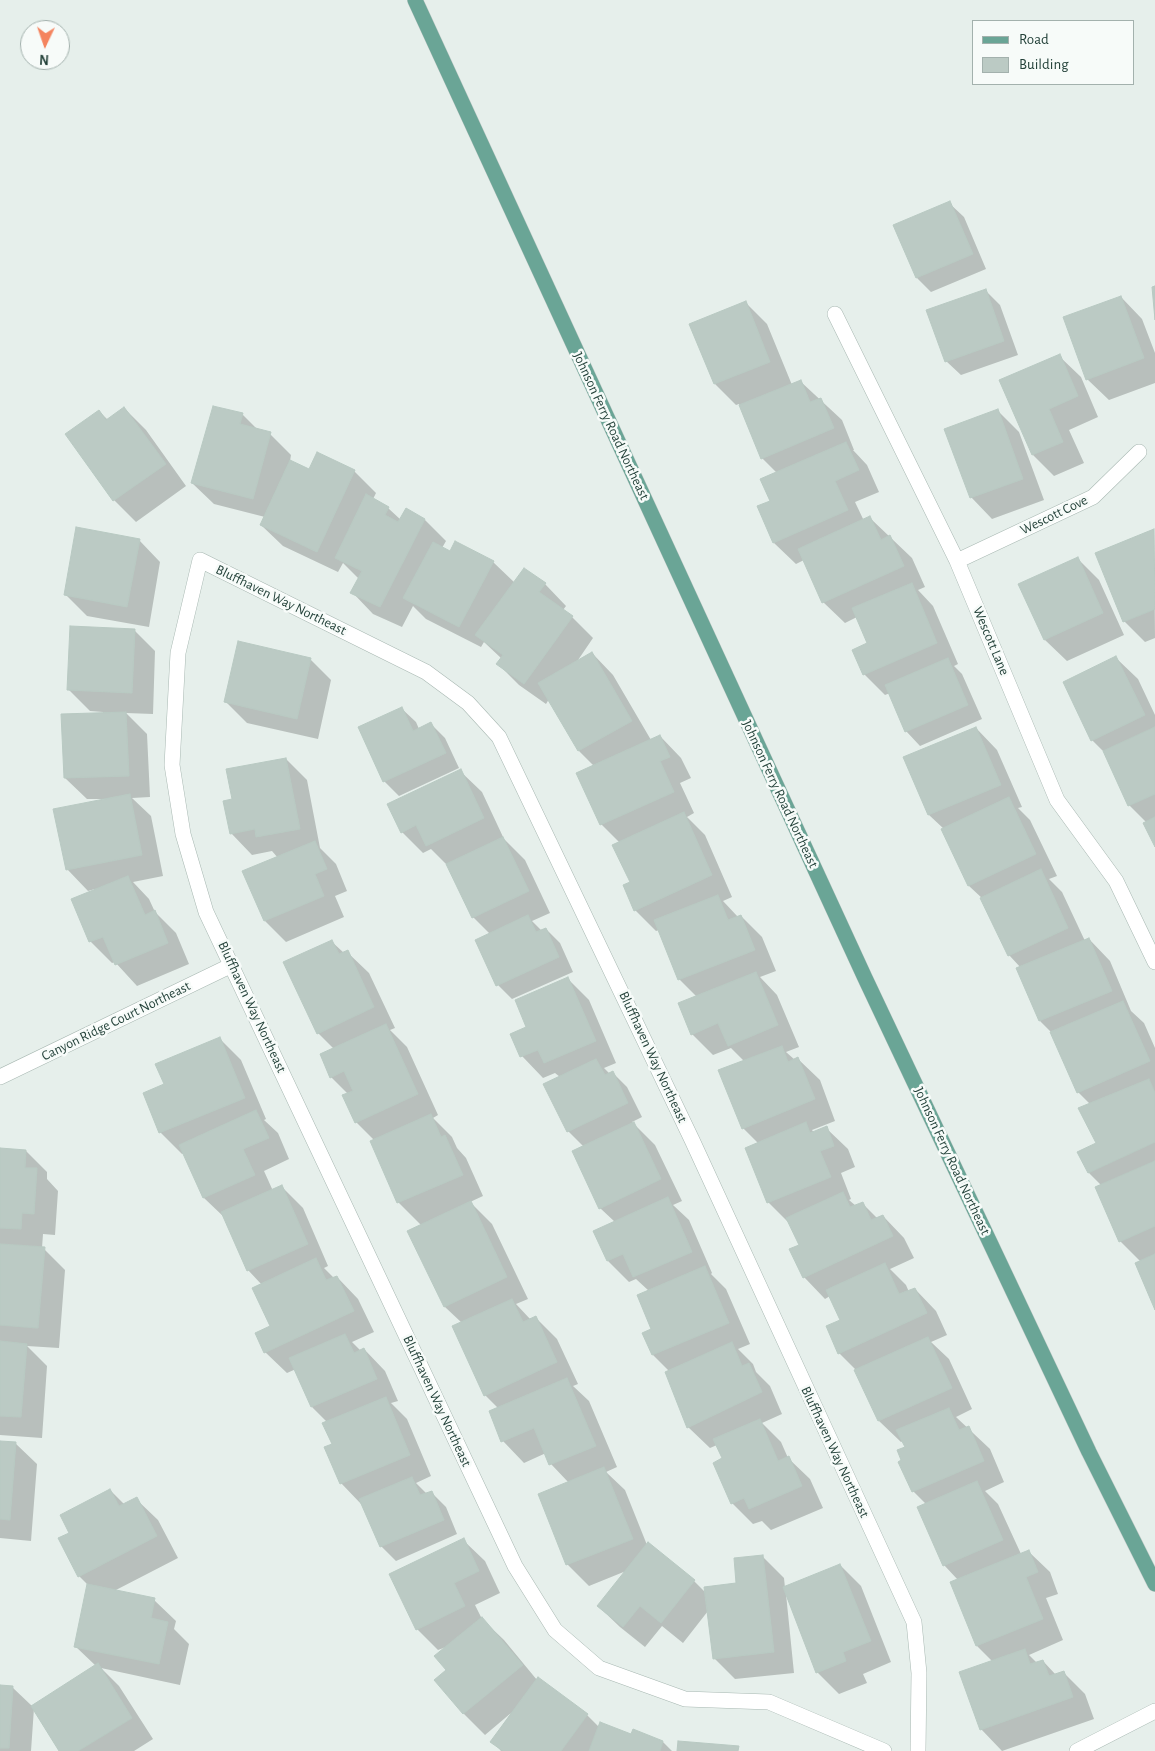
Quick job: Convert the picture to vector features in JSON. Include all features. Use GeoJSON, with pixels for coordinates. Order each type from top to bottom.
{"type":"FeatureCollection","features":[{"type":"Feature","properties":{"kind":"main road","name":"Johnson Ferry Road Northeast"},"geometry":{"type":"LineString","coordinates":[[415,0],[869,987],[1089,1452],[1155,1584]]}},
{"type":"Feature","properties":{"kind":"street","name":"Wescott Lane"},"geometry":{"type":"LineString","coordinates":[[835,314],[957,561],[1057,800],[1116,881],[1155,962]]}},
{"type":"Feature","properties":{"kind":"street","name":"Wescott Cove"},"geometry":{"type":"LineString","coordinates":[[957,561],[1093,497],[1139,452]]}},
{"type":"Feature","properties":{"kind":"street","name":"Bluffhaven Way Northeast"},"geometry":{"type":"LineString","coordinates":[[884,1751],[769,1702],[685,1699],[599,1668],[555,1630],[515,1566],[206,912],[183,834],[172,765],[178,653],[200,560],[426,672],[468,703],[499,737],[692,1140],[914,1622],[919,1673],[918,1751]]}},
{"type":"Feature","properties":{"kind":"street","name":"Canyon Ridge Court Northeast"},"geometry":{"type":"LineString","coordinates":[[0,1077],[232,965]]}},
{"type":"Feature","properties":{"kind":"street"},"geometry":{"type":"LineString","coordinates":[[1077,1751],[1155,1711]]}},
{"type":"Feature","properties":{"kind":"building"},"geometry":{"type":"Polygon","coordinates":[[[950,201],[973,254],[916,278],[893,225],[950,201]]]}},
{"type":"Feature","properties":{"kind":"building"},"geometry":{"type":"Polygon","coordinates":[[[1155,286],[1155,320],[1152,287],[1155,286]]]}},
{"type":"Feature","properties":{"kind":"building"},"geometry":{"type":"Polygon","coordinates":[[[986,289],[1004,341],[945,362],[926,310],[986,289]]]}},
{"type":"Feature","properties":{"kind":"building"},"geometry":{"type":"Polygon","coordinates":[[[1121,296],[1144,358],[1086,380],[1063,317],[1121,296]]]}},
{"type":"Feature","properties":{"kind":"building"},"geometry":{"type":"Polygon","coordinates":[[[746,301],[770,362],[714,384],[689,324],[746,301]]]}},
{"type":"Feature","properties":{"kind":"building"},"geometry":{"type":"Polygon","coordinates":[[[1060,354],[1078,396],[1049,409],[1063,442],[1032,455],[999,380],[1060,354]]]}},
{"type":"Feature","properties":{"kind":"building"},"geometry":{"type":"Polygon","coordinates":[[[801,380],[810,402],[821,398],[834,428],[761,459],[739,405],[801,380]]]}},
{"type":"Feature","properties":{"kind":"building"},"geometry":{"type":"Polygon","coordinates":[[[213,406],[243,413],[240,424],[271,432],[253,499],[191,483],[213,406]]]}},
{"type":"Feature","properties":{"kind":"building"},"geometry":{"type":"Polygon","coordinates":[[[124,407],[166,464],[113,501],[65,434],[99,410],[106,420],[124,407]]]}},
{"type":"Feature","properties":{"kind":"building"},"geometry":{"type":"Polygon","coordinates":[[[998,409],[1023,479],[970,498],[944,429],[998,409]]]}},
{"type":"Feature","properties":{"kind":"building"},"geometry":{"type":"Polygon","coordinates":[[[846,442],[859,470],[835,481],[848,510],[773,543],[757,506],[770,501],[760,479],[846,442]]]}},
{"type":"Feature","properties":{"kind":"building"},"geometry":{"type":"Polygon","coordinates":[[[317,452],[355,470],[317,552],[260,525],[290,460],[309,469],[317,452]]]}},
{"type":"Feature","properties":{"kind":"building"},"geometry":{"type":"Polygon","coordinates":[[[366,494],[389,507],[385,515],[398,522],[406,508],[425,519],[380,607],[350,593],[362,571],[335,558],[366,494]]]}},
{"type":"Feature","properties":{"kind":"building"},"geometry":{"type":"Polygon","coordinates":[[[870,516],[881,540],[890,535],[904,566],[822,603],[798,549],[870,516]]]}},
{"type":"Feature","properties":{"kind":"building"},"geometry":{"type":"Polygon","coordinates":[[[76,527],[140,539],[127,607],[64,595],[76,527]]]}},
{"type":"Feature","properties":{"kind":"building"},"geometry":{"type":"Polygon","coordinates":[[[1154,529],[1155,609],[1123,622],[1095,553],[1154,529]]]}},
{"type":"Feature","properties":{"kind":"building"},"geometry":{"type":"Polygon","coordinates":[[[455,541],[494,561],[459,627],[403,598],[433,542],[450,551],[455,541]]]}},
{"type":"Feature","properties":{"kind":"building"},"geometry":{"type":"Polygon","coordinates":[[[1078,557],[1103,613],[1044,640],[1018,584],[1078,557]]]}},
{"type":"Feature","properties":{"kind":"building"},"geometry":{"type":"Polygon","coordinates":[[[524,568],[546,583],[539,592],[573,616],[524,684],[496,664],[503,655],[475,635],[524,568]]]}},
{"type":"Feature","properties":{"kind":"building"},"geometry":{"type":"Polygon","coordinates":[[[912,583],[937,643],[863,675],[852,650],[867,643],[852,608],[912,583]]]}},
{"type":"Feature","properties":{"kind":"building"},"geometry":{"type":"Polygon","coordinates":[[[70,626],[135,629],[132,693],[67,690],[70,626]]]}},
{"type":"Feature","properties":{"kind":"building"},"geometry":{"type":"Polygon","coordinates":[[[238,641],[311,658],[297,719],[224,702],[238,641]]]}},
{"type":"Feature","properties":{"kind":"building"},"geometry":{"type":"Polygon","coordinates":[[[592,652],[632,721],[578,751],[538,683],[592,652]]]}},
{"type":"Feature","properties":{"kind":"building"},"geometry":{"type":"Polygon","coordinates":[[[1116,656],[1145,715],[1091,741],[1063,682],[1116,656]]]}},
{"type":"Feature","properties":{"kind":"building"},"geometry":{"type":"Polygon","coordinates":[[[948,658],[968,705],[905,732],[885,685],[948,658]]]}},
{"type":"Feature","properties":{"kind":"building"},"geometry":{"type":"Polygon","coordinates":[[[402,707],[413,731],[431,722],[446,753],[383,782],[358,727],[402,707]]]}},
{"type":"Feature","properties":{"kind":"building"},"geometry":{"type":"Polygon","coordinates":[[[126,712],[129,776],[64,778],[61,714],[126,712]]]}},
{"type":"Feature","properties":{"kind":"building"},"geometry":{"type":"Polygon","coordinates":[[[976,727],[1001,785],[928,815],[903,757],[976,727]]]}},
{"type":"Feature","properties":{"kind":"building"},"geometry":{"type":"Polygon","coordinates":[[[1155,727],[1155,794],[1128,806],[1103,751],[1155,727]]]}},
{"type":"Feature","properties":{"kind":"building"},"geometry":{"type":"Polygon","coordinates":[[[660,735],[670,757],[660,761],[674,792],[600,825],[576,773],[660,735]]]}},
{"type":"Feature","properties":{"kind":"building"},"geometry":{"type":"Polygon","coordinates":[[[286,758],[300,829],[256,837],[255,829],[230,834],[223,801],[232,799],[226,769],[286,758]]]}},
{"type":"Feature","properties":{"kind":"building"},"geometry":{"type":"Polygon","coordinates":[[[461,769],[484,818],[426,846],[416,825],[401,833],[387,804],[461,769]]]}},
{"type":"Feature","properties":{"kind":"building"},"geometry":{"type":"Polygon","coordinates":[[[130,794],[142,855],[66,870],[53,809],[130,794]]]}},
{"type":"Feature","properties":{"kind":"building"},"geometry":{"type":"Polygon","coordinates":[[[1009,797],[1036,854],[968,886],[941,829],[1009,797]]]}},
{"type":"Feature","properties":{"kind":"building"},"geometry":{"type":"Polygon","coordinates":[[[684,812],[712,875],[634,911],[623,885],[630,882],[612,845],[684,812]]]}},
{"type":"Feature","properties":{"kind":"building"},"geometry":{"type":"Polygon","coordinates":[[[1155,817],[1155,847],[1143,823],[1155,817]]]}},
{"type":"Feature","properties":{"kind":"building"},"geometry":{"type":"Polygon","coordinates":[[[503,837],[529,891],[472,918],[446,864],[503,837]]]}},
{"type":"Feature","properties":{"kind":"building"},"geometry":{"type":"Polygon","coordinates":[[[315,841],[327,869],[315,874],[324,896],[264,921],[242,871],[315,841]]]}},
{"type":"Feature","properties":{"kind":"building"},"geometry":{"type":"Polygon","coordinates":[[[1041,869],[1068,928],[1008,956],[980,898],[1041,869]]]}},
{"type":"Feature","properties":{"kind":"building"},"geometry":{"type":"Polygon","coordinates":[[[128,876],[145,915],[155,910],[168,943],[115,965],[103,937],[89,942],[71,899],[128,876]]]}},
{"type":"Feature","properties":{"kind":"building"},"geometry":{"type":"Polygon","coordinates":[[[718,895],[728,920],[741,915],[755,950],[678,980],[654,920],[718,895]]]}},
{"type":"Feature","properties":{"kind":"building"},"geometry":{"type":"Polygon","coordinates":[[[528,915],[536,932],[546,928],[559,957],[496,986],[475,940],[528,915]]]}},
{"type":"Feature","properties":{"kind":"building"},"geometry":{"type":"Polygon","coordinates":[[[1089,938],[1112,991],[1039,1021],[1016,968],[1089,938]]]}},
{"type":"Feature","properties":{"kind":"building"},"geometry":{"type":"Polygon","coordinates":[[[332,940],[339,954],[348,950],[374,1007],[317,1034],[283,962],[332,940]]]}},
{"type":"Feature","properties":{"kind":"building"},"geometry":{"type":"Polygon","coordinates":[[[756,972],[778,1025],[728,1046],[718,1023],[691,1035],[678,1003],[756,972]]]}},
{"type":"Feature","properties":{"kind":"building"},"geometry":{"type":"Polygon","coordinates":[[[568,977],[596,1041],[544,1063],[538,1050],[520,1057],[510,1034],[526,1027],[515,1000],[568,977]]]}},
{"type":"Feature","properties":{"kind":"building"},"geometry":{"type":"Polygon","coordinates":[[[1123,1001],[1150,1061],[1077,1093],[1050,1032],[1123,1001]]]}},
{"type":"Feature","properties":{"kind":"building"},"geometry":{"type":"Polygon","coordinates":[[[386,1024],[418,1094],[355,1123],[342,1095],[353,1091],[344,1071],[330,1078],[320,1054],[386,1024]]]}},
{"type":"Feature","properties":{"kind":"building"},"geometry":{"type":"Polygon","coordinates":[[[220,1037],[245,1098],[159,1133],[143,1093],[164,1084],[155,1064],[220,1037]]]}},
{"type":"Feature","properties":{"kind":"building"},"geometry":{"type":"Polygon","coordinates":[[[782,1046],[788,1062],[798,1057],[815,1099],[742,1129],[718,1070],[782,1046]]]}},
{"type":"Feature","properties":{"kind":"building"},"geometry":{"type":"Polygon","coordinates":[[[596,1059],[605,1075],[613,1071],[628,1103],[567,1132],[543,1084],[596,1059]]]}},
{"type":"Feature","properties":{"kind":"building"},"geometry":{"type":"Polygon","coordinates":[[[1149,1079],[1155,1093],[1155,1142],[1088,1173],[1077,1152],[1096,1143],[1078,1108],[1149,1079]]]}},
{"type":"Feature","properties":{"kind":"building"},"geometry":{"type":"Polygon","coordinates":[[[256,1110],[269,1138],[243,1149],[255,1175],[203,1198],[179,1145],[256,1110]]]}},
{"type":"Feature","properties":{"kind":"building"},"geometry":{"type":"Polygon","coordinates":[[[431,1114],[441,1137],[445,1135],[463,1175],[397,1203],[370,1141],[431,1114]]]}},
{"type":"Feature","properties":{"kind":"building"},"geometry":{"type":"Polygon","coordinates":[[[634,1122],[661,1179],[599,1209],[572,1151],[634,1122]]]}},
{"type":"Feature","properties":{"kind":"building"},"geometry":{"type":"Polygon","coordinates":[[[806,1122],[810,1133],[827,1126],[834,1146],[820,1151],[831,1177],[767,1203],[745,1148],[806,1122]]]}},
{"type":"Feature","properties":{"kind":"building"},"geometry":{"type":"Polygon","coordinates":[[[0,1148],[26,1150],[25,1168],[37,1168],[34,1214],[22,1213],[21,1229],[0,1228],[0,1148]]]}},
{"type":"Feature","properties":{"kind":"building"},"geometry":{"type":"Polygon","coordinates":[[[1155,1161],[1155,1226],[1119,1242],[1095,1187],[1155,1161]]]}},
{"type":"Feature","properties":{"kind":"building"},"geometry":{"type":"Polygon","coordinates":[[[282,1185],[308,1244],[247,1271],[221,1212],[282,1185]]]}},
{"type":"Feature","properties":{"kind":"building"},"geometry":{"type":"Polygon","coordinates":[[[843,1192],[850,1207],[863,1202],[871,1220],[883,1215],[893,1236],[803,1278],[789,1249],[799,1245],[786,1218],[843,1192]]]}},
{"type":"Feature","properties":{"kind":"building"},"geometry":{"type":"Polygon","coordinates":[[[668,1197],[692,1252],[633,1277],[623,1254],[607,1261],[593,1231],[668,1197]]]}},
{"type":"Feature","properties":{"kind":"building"},"geometry":{"type":"Polygon","coordinates":[[[471,1201],[507,1277],[444,1307],[407,1231],[471,1201]]]}},
{"type":"Feature","properties":{"kind":"building"},"geometry":{"type":"Polygon","coordinates":[[[0,1244],[45,1247],[38,1328],[0,1325],[0,1244]]]}},
{"type":"Feature","properties":{"kind":"building"},"geometry":{"type":"Polygon","coordinates":[[[1155,1254],[1155,1310],[1135,1263],[1155,1254]]]}},
{"type":"Feature","properties":{"kind":"building"},"geometry":{"type":"Polygon","coordinates":[[[316,1258],[326,1280],[337,1276],[354,1311],[264,1353],[255,1333],[270,1326],[252,1288],[316,1258]]]}},
{"type":"Feature","properties":{"kind":"building"},"geometry":{"type":"Polygon","coordinates":[[[885,1263],[899,1294],[915,1288],[927,1313],[838,1354],[826,1326],[840,1320],[826,1290],[885,1263]]]}},
{"type":"Feature","properties":{"kind":"building"},"geometry":{"type":"Polygon","coordinates":[[[705,1266],[729,1323],[652,1355],[642,1333],[651,1329],[637,1295],[705,1266]]]}},
{"type":"Feature","properties":{"kind":"building"},"geometry":{"type":"Polygon","coordinates":[[[512,1299],[523,1322],[536,1316],[557,1362],[484,1396],[452,1326],[512,1299]]]}},
{"type":"Feature","properties":{"kind":"building"},"geometry":{"type":"Polygon","coordinates":[[[345,1334],[354,1353],[364,1348],[377,1379],[311,1407],[289,1358],[345,1334]]]}},
{"type":"Feature","properties":{"kind":"building"},"geometry":{"type":"Polygon","coordinates":[[[928,1337],[952,1388],[878,1421],[854,1370],[928,1337]]]}},
{"type":"Feature","properties":{"kind":"building"},"geometry":{"type":"Polygon","coordinates":[[[0,1341],[27,1344],[21,1417],[0,1416],[0,1341]]]}},
{"type":"Feature","properties":{"kind":"building"},"geometry":{"type":"Polygon","coordinates":[[[732,1342],[742,1366],[749,1363],[762,1392],[687,1428],[665,1372],[732,1342]]]}},
{"type":"Feature","properties":{"kind":"building"},"geometry":{"type":"Polygon","coordinates":[[[567,1378],[596,1446],[549,1465],[534,1428],[501,1442],[489,1411],[567,1378]]]}},
{"type":"Feature","properties":{"kind":"building"},"geometry":{"type":"Polygon","coordinates":[[[386,1397],[410,1455],[340,1484],[324,1447],[332,1444],[322,1423],[386,1397]]]}},
{"type":"Feature","properties":{"kind":"building"},"geometry":{"type":"Polygon","coordinates":[[[949,1408],[959,1430],[969,1426],[984,1461],[912,1492],[898,1462],[901,1460],[897,1450],[905,1447],[896,1430],[949,1408]]]}},
{"type":"Feature","properties":{"kind":"building"},"geometry":{"type":"Polygon","coordinates":[[[760,1419],[778,1461],[789,1456],[802,1486],[749,1509],[744,1498],[731,1504],[713,1463],[722,1458],[713,1439],[760,1419]]]}},
{"type":"Feature","properties":{"kind":"building"},"geometry":{"type":"Polygon","coordinates":[[[0,1441],[16,1442],[10,1520],[0,1519],[0,1441]]]}},
{"type":"Feature","properties":{"kind":"building"},"geometry":{"type":"Polygon","coordinates":[[[604,1467],[633,1539],[566,1565],[538,1494],[604,1467]]]}},
{"type":"Feature","properties":{"kind":"building"},"geometry":{"type":"Polygon","coordinates":[[[412,1477],[420,1495],[432,1491],[444,1520],[380,1547],[359,1499],[412,1477]]]}},
{"type":"Feature","properties":{"kind":"building"},"geometry":{"type":"Polygon","coordinates":[[[977,1481],[1003,1540],[943,1566],[917,1507],[977,1481]]]}},
{"type":"Feature","properties":{"kind":"building"},"geometry":{"type":"Polygon","coordinates":[[[110,1489],[119,1506],[137,1497],[157,1536],[78,1577],[58,1538],[69,1533],[60,1515],[110,1489]]]}},
{"type":"Feature","properties":{"kind":"building"},"geometry":{"type":"Polygon","coordinates":[[[464,1538],[479,1571],[454,1583],[465,1606],[416,1630],[389,1574],[464,1538]]]}},
{"type":"Feature","properties":{"kind":"building"},"geometry":{"type":"Polygon","coordinates":[[[648,1542],[695,1580],[661,1623],[640,1606],[623,1627],[597,1606],[648,1542]]]}},
{"type":"Feature","properties":{"kind":"building"},"geometry":{"type":"Polygon","coordinates":[[[1029,1550],[1038,1572],[1026,1577],[1043,1619],[976,1646],[950,1582],[1029,1550]]]}},
{"type":"Feature","properties":{"kind":"building"},"geometry":{"type":"Polygon","coordinates":[[[763,1555],[774,1652],[713,1659],[704,1587],[736,1583],[734,1558],[763,1555]]]}},
{"type":"Feature","properties":{"kind":"building"},"geometry":{"type":"Polygon","coordinates":[[[840,1564],[871,1641],[843,1652],[846,1661],[816,1673],[783,1587],[840,1564]]]}},
{"type":"Feature","properties":{"kind":"building"},"geometry":{"type":"Polygon","coordinates":[[[87,1584],[155,1598],[151,1618],[168,1622],[159,1664],[74,1647],[87,1584]]]}},
{"type":"Feature","properties":{"kind":"building"},"geometry":{"type":"Polygon","coordinates":[[[482,1617],[523,1665],[463,1714],[434,1680],[446,1670],[434,1656],[482,1617]]]}},
{"type":"Feature","properties":{"kind":"building"},"geometry":{"type":"Polygon","coordinates":[[[1025,1649],[1030,1664],[1043,1660],[1049,1676],[1064,1671],[1073,1697],[980,1730],[959,1672],[1025,1649]]]}},
{"type":"Feature","properties":{"kind":"building"},"geometry":{"type":"Polygon","coordinates":[[[98,1663],[132,1718],[78,1751],[59,1751],[31,1706],[98,1663]]]}},
{"type":"Feature","properties":{"kind":"building"},"geometry":{"type":"Polygon","coordinates":[[[538,1677],[588,1714],[561,1751],[503,1751],[490,1742],[538,1677]]]}},
{"type":"Feature","properties":{"kind":"building"},"geometry":{"type":"Polygon","coordinates":[[[0,1685],[13,1686],[9,1748],[0,1748],[0,1685]]]}},
{"type":"Feature","properties":{"kind":"building"},"geometry":{"type":"Polygon","coordinates":[[[600,1722],[631,1734],[633,1729],[663,1741],[660,1751],[589,1751],[600,1722]]]}},
{"type":"Feature","properties":{"kind":"building"},"geometry":{"type":"Polygon","coordinates":[[[678,1741],[739,1746],[738,1751],[677,1751],[678,1741]]]}}]}
